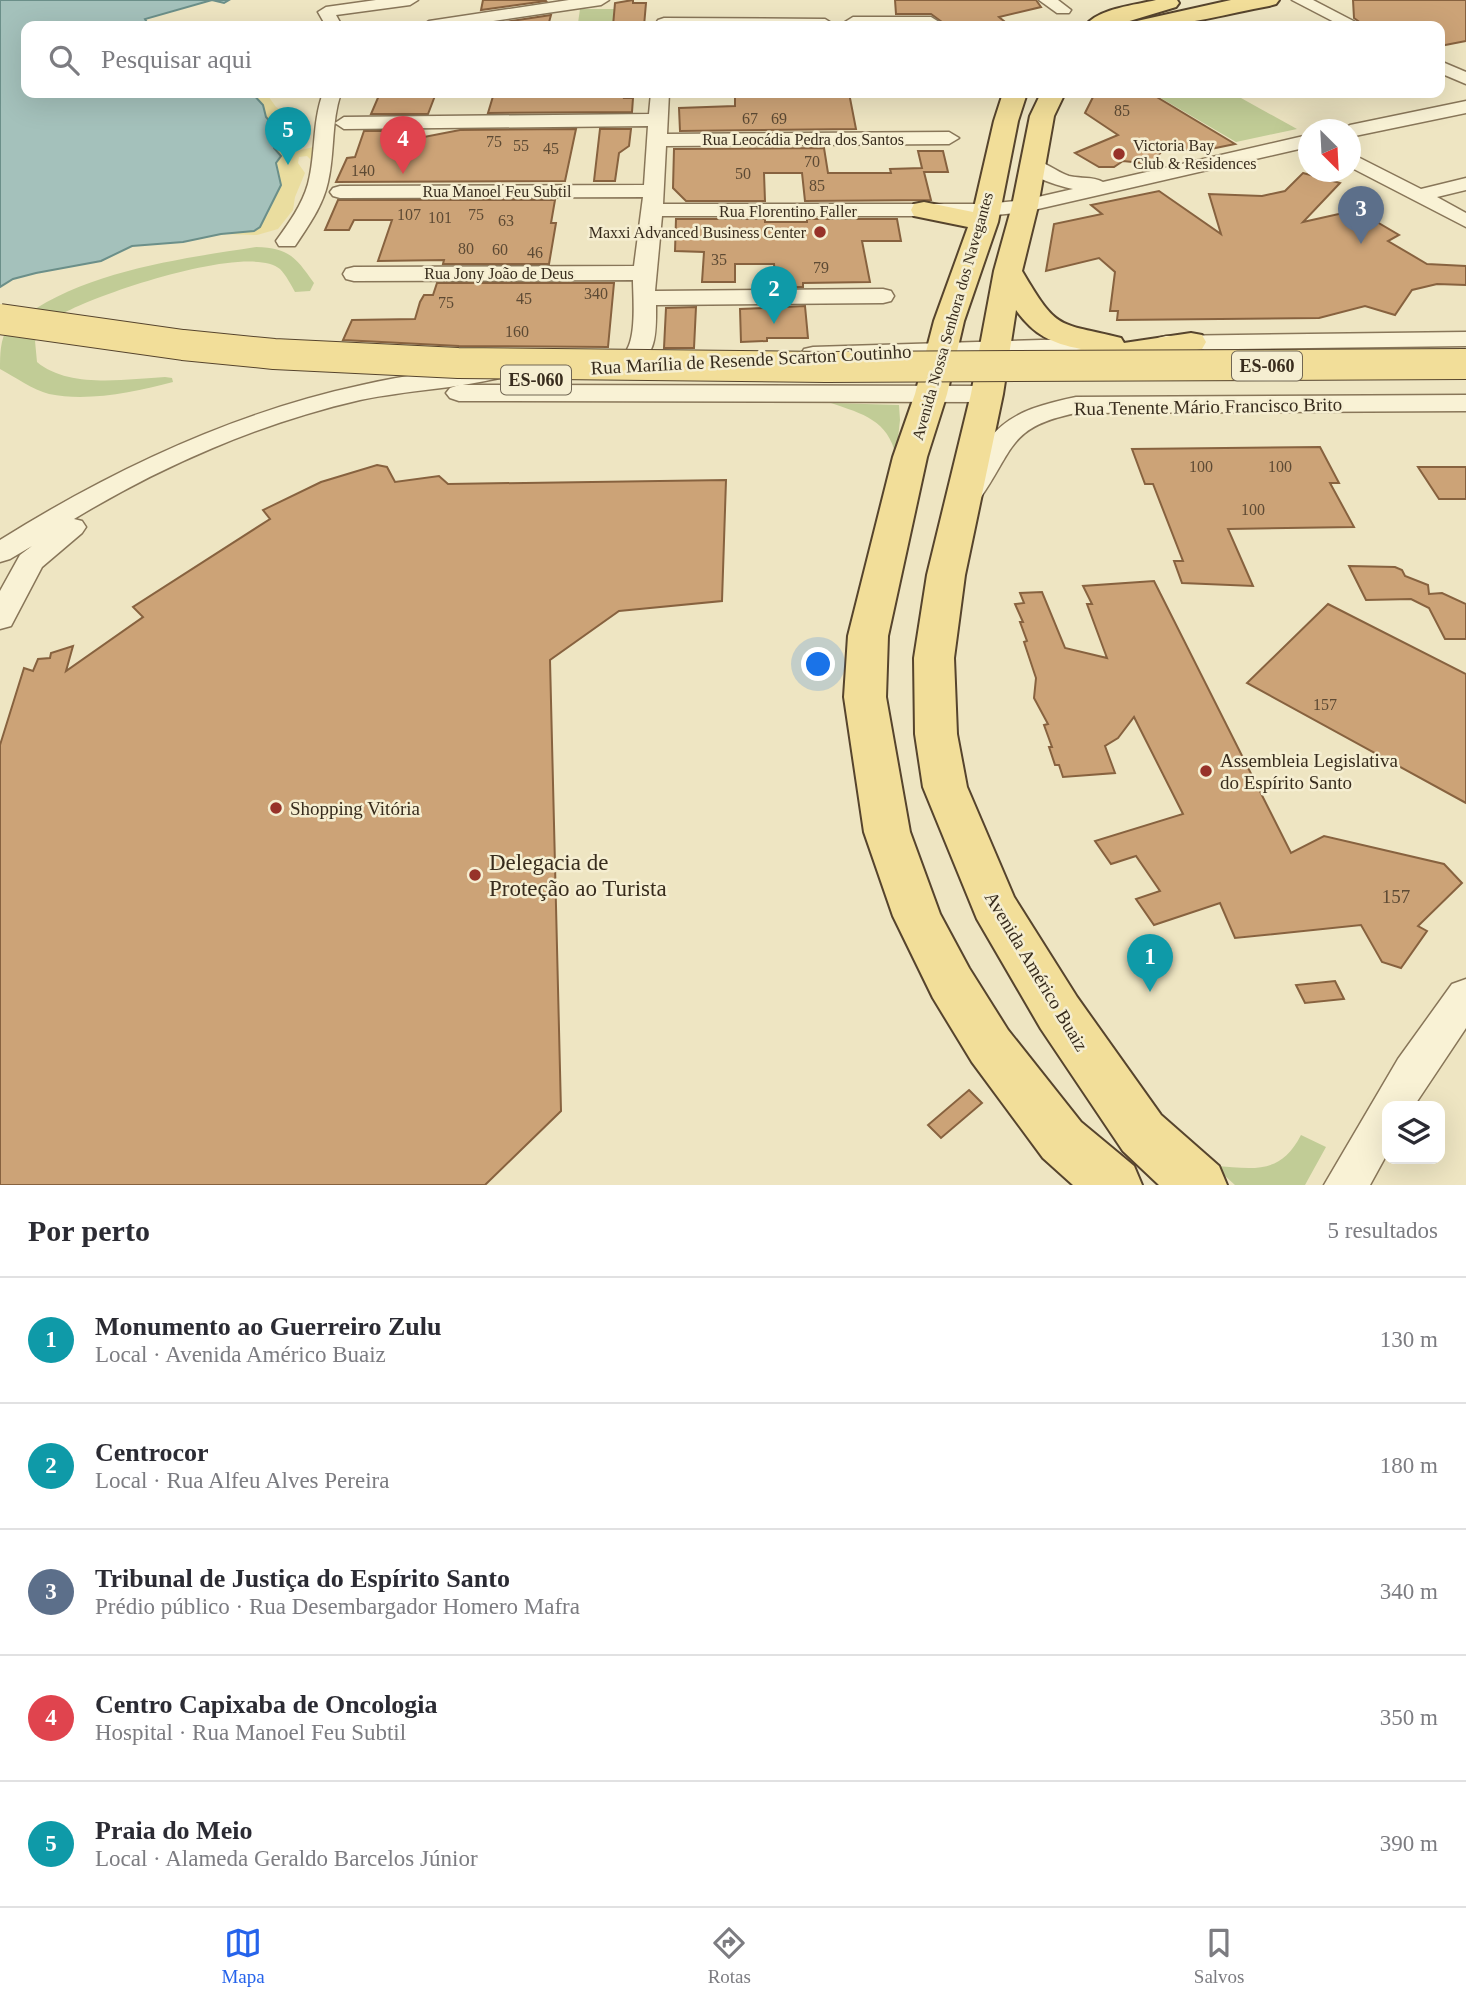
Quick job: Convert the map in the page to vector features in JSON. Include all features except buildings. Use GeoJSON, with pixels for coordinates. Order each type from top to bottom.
{"type":"FeatureCollection","features":[{"type":"Feature","properties":{"kind":"main road"},"geometry":{"type":"LineString","coordinates":[[1107,21],[1185,0]]}},
{"type":"Feature","properties":{"kind":"main road"},"geometry":{"type":"LineString","coordinates":[[1164,21],[1208,10],[1269,0]]}},
{"type":"Feature","properties":{"kind":"main road","name":"Avenida Nossa Senhora dos Navegantes"},"geometry":{"type":"LineString","coordinates":[[910,457],[931,394],[945,335],[986,210],[1013,98]]}},
{"type":"Feature","properties":{"kind":"main road"},"geometry":{"type":"LineString","coordinates":[[987,394],[1008,271],[1042,116],[1051,98]]}},
{"type":"Feature","properties":{"kind":"main road"},"geometry":{"type":"LineString","coordinates":[[925,211],[986,210]]}},
{"type":"Feature","properties":{"kind":"main road"},"geometry":{"type":"LineString","coordinates":[[1008,271],[1030,310],[1049,331],[1066,339],[1110,345]]}},
{"type":"Feature","properties":{"kind":"main road","name":"ES-060"},"geometry":{"type":"LineString","coordinates":[[0,319],[114,338],[200,348],[415,363],[1041,368],[1466,364]]}},
{"type":"Feature","properties":{"kind":"main road","name":"ES-060"},"geometry":{"type":"LineString","coordinates":[[0,335],[100,352],[188,362],[422,378],[1074,382],[1466,377]]}},
{"type":"Feature","properties":{"kind":"main road"},"geometry":{"type":"LineString","coordinates":[[910,350],[945,335]]}},
{"type":"Feature","properties":{"kind":"main road"},"geometry":{"type":"LineString","coordinates":[[1114,1185],[1062,1139],[990,1046],[951,983],[917,916],[887,832],[865,697],[868,636],[910,457],[950,415],[1045,366],[1191,342]]}},
{"type":"Feature","properties":{"kind":"main road","name":"Avenida Américo Buaiz"},"geometry":{"type":"LineString","coordinates":[[987,394],[946,575],[934,658],[936,734],[945,787],[994,905],[1059,1013],[1142,1133],[1199,1185]]}},
{"type":"Feature","properties":{"kind":"street"},"geometry":{"type":"LineString","coordinates":[[331,21],[326,12],[410,0]]}},
{"type":"Feature","properties":{"kind":"street"},"geometry":{"type":"LineString","coordinates":[[461,21],[595,0]]}},
{"type":"Feature","properties":{"kind":"street"},"geometry":{"type":"LineString","coordinates":[[1047,0],[1063,10]]}},
{"type":"Feature","properties":{"kind":"street"},"geometry":{"type":"LineString","coordinates":[[1300,0],[1344,21]]}},
{"type":"Feature","properties":{"kind":"street"},"geometry":{"type":"LineString","coordinates":[[910,7],[929,21]]}},
{"type":"Feature","properties":{"kind":"street"},"geometry":{"type":"LineString","coordinates":[[664,20],[825,15],[835,21]]}},
{"type":"Feature","properties":{"kind":"street"},"geometry":{"type":"LineString","coordinates":[[1445,68],[1466,79]]}},
{"type":"Feature","properties":{"kind":"street"},"geometry":{"type":"LineString","coordinates":[[287,242],[308,211],[319,176],[324,115],[330,98]]}},
{"type":"Feature","properties":{"kind":"street"},"geometry":{"type":"LineString","coordinates":[[608,366],[629,361],[637,354],[644,338],[644,272],[653,200],[660,98]]}},
{"type":"Feature","properties":{"kind":"street"},"geometry":{"type":"LineString","coordinates":[[1361,129],[1466,107]]}},
{"type":"Feature","properties":{"kind":"street","name":"Rua Leocádia Pedra dos Santos"},"geometry":{"type":"LineString","coordinates":[[344,123],[949,138]]}},
{"type":"Feature","properties":{"kind":"street"},"geometry":{"type":"LineString","coordinates":[[1028,186],[1122,183],[1298,143]]}},
{"type":"Feature","properties":{"kind":"street"},"geometry":{"type":"LineString","coordinates":[[1278,148],[1298,148]]}},
{"type":"Feature","properties":{"kind":"street"},"geometry":{"type":"LineString","coordinates":[[1361,165],[1466,221]]}},
{"type":"Feature","properties":{"kind":"street"},"geometry":{"type":"LineString","coordinates":[[986,210],[1028,186],[1056,179],[1070,183],[1122,183]]}},
{"type":"Feature","properties":{"kind":"street"},"geometry":{"type":"LineString","coordinates":[[1419,195],[1466,184]]}},
{"type":"Feature","properties":{"kind":"street","name":"Rua Manoel Feu Subtil"},"geometry":{"type":"LineString","coordinates":[[340,192],[653,200]]}},
{"type":"Feature","properties":{"kind":"street","name":"Rua Florentino Faller"},"geometry":{"type":"LineString","coordinates":[[653,200],[925,211]]}},
{"type":"Feature","properties":{"kind":"street","name":"Rua Jony João de Deus"},"geometry":{"type":"LineString","coordinates":[[354,274],[644,272]]}},
{"type":"Feature","properties":{"kind":"street"},"geometry":{"type":"LineString","coordinates":[[643,299],[883,296]]}},
{"type":"Feature","properties":{"kind":"street"},"geometry":{"type":"LineString","coordinates":[[945,335],[993,348],[1191,342],[1410,342],[1466,339]]}},
{"type":"Feature","properties":{"kind":"street"},"geometry":{"type":"LineString","coordinates":[[644,338],[657,356],[670,361],[688,362]]}},
{"type":"Feature","properties":{"kind":"street"},"geometry":{"type":"LineString","coordinates":[[1275,342],[1307,349],[1326,360],[1383,404]]}},
{"type":"Feature","properties":{"kind":"street"},"geometry":{"type":"LineString","coordinates":[[1410,342],[1383,354],[1380,368],[1390,384],[1405,392],[1454,403]]}},
{"type":"Feature","properties":{"kind":"street","name":"Rua Marília de Resende Scarton Coutinho"},"geometry":{"type":"LineString","coordinates":[[0,553],[103,491],[192,450],[302,409],[383,388],[500,371],[910,350]]}},
{"type":"Feature","properties":{"kind":"street"},"geometry":{"type":"LineString","coordinates":[[1279,404],[1318,394],[1334,385],[1335,371],[1326,360]]}},
{"type":"Feature","properties":{"kind":"street","name":"Rua Marília de Resende Scarton Coutinho"},"geometry":{"type":"LineString","coordinates":[[0,616],[30,562],[62,533],[150,482],[280,430],[359,406],[402,398],[461,393],[987,394]]}},
{"type":"Feature","properties":{"kind":"street","name":"Rua Tenente Mário Francisco Brito"},"geometry":{"type":"LineString","coordinates":[[960,512],[998,441],[1014,425],[1050,410],[1076,405],[1454,403]]}},
{"type":"Feature","properties":{"kind":"street"},"geometry":{"type":"LineString","coordinates":[[1395,1101],[1412,1072],[1466,996]]}},
{"type":"Feature","properties":{"kind":"street"},"geometry":{"type":"LineString","coordinates":[[1346,1185],[1382,1124]]}},
{"type":"Feature","properties":{"kind":"green space"},"geometry":{"type":"Polygon","coordinates":[[[580,9],[614,9],[613,21],[578,21],[580,9]]]}},
{"type":"Feature","properties":{"kind":"green space"},"geometry":{"type":"Polygon","coordinates":[[[1161,98],[1241,98],[1297,129],[1236,142],[1161,98]]]}},
{"type":"Feature","properties":{"kind":"green space"},"geometry":{"type":"Polygon","coordinates":[[[256,247],[285,252],[291,256],[314,283],[310,291],[295,292],[280,269],[263,262],[236,262],[204,267],[134,285],[75,308],[54,319],[35,341],[37,362],[65,376],[99,380],[165,377],[172,378],[173,382],[111,395],[64,396],[37,390],[0,369],[0,353],[5,332],[14,323],[51,300],[79,287],[137,269],[256,247]]]}},
{"type":"Feature","properties":{"kind":"green space"},"geometry":{"type":"Polygon","coordinates":[[[831,403],[899,405],[896,456],[887,434],[880,426],[864,415],[831,403]]]}},
{"type":"Feature","properties":{"kind":"green space"},"geometry":{"type":"Polygon","coordinates":[[[1301,1135],[1326,1147],[1305,1185],[1235,1185],[1214,1166],[1264,1167],[1284,1157],[1301,1135]]]}},
{"type":"Feature","properties":{"kind":"sand"},"geometry":{"type":"Polygon","coordinates":[[[257,98],[270,98],[276,107],[286,113],[297,151],[317,146],[311,160],[307,156],[299,157],[298,163],[305,173],[295,197],[293,210],[278,229],[257,235],[221,234],[254,231],[267,216],[281,185],[271,124],[263,105],[257,98]]]}},
{"type":"Feature","properties":{"kind":"water"},"geometry":{"type":"Polygon","coordinates":[[[0,0],[212,0],[145,19],[146,21],[21,21],[21,98],[257,98],[272,124],[274,148],[281,156],[276,163],[281,185],[260,227],[254,231],[183,242],[132,246],[101,261],[36,273],[13,279],[0,287],[0,0]]]}},
{"type":"Feature","properties":{"kind":"place","name":"Victoria Bay Club & Residences"},"geometry":{"type":"Point","coordinates":[1119,154]}},
{"type":"Feature","properties":{"kind":"place","name":"Praia do Meio"},"geometry":{"type":"Point","coordinates":[288,165]}},
{"type":"Feature","properties":{"kind":"place","name":"Centro Capixaba de Oncologia"},"geometry":{"type":"Point","coordinates":[403,174]}},
{"type":"Feature","properties":{"kind":"place","name":"Maxxi Advanced Business Center"},"geometry":{"type":"Point","coordinates":[820,232]}},
{"type":"Feature","properties":{"kind":"place","name":"Tribunal de Justiça do Espírito Santo"},"geometry":{"type":"Point","coordinates":[1361,244]}},
{"type":"Feature","properties":{"kind":"place","name":"Centrocor"},"geometry":{"type":"Point","coordinates":[774,324]}},
{"type":"Feature","properties":{"kind":"place","name":"Assembleia Legislativa do Espírito Santo"},"geometry":{"type":"Point","coordinates":[1206,771]}},
{"type":"Feature","properties":{"kind":"place","name":"Shopping Vitória"},"geometry":{"type":"Point","coordinates":[276,808]}},
{"type":"Feature","properties":{"kind":"place","name":"Delegacia de Proteção ao Turista"},"geometry":{"type":"Point","coordinates":[475,875]}},
{"type":"Feature","properties":{"kind":"place","name":"Monumento ao Guerreiro Zulu"},"geometry":{"type":"Point","coordinates":[1150,992]}}]}
